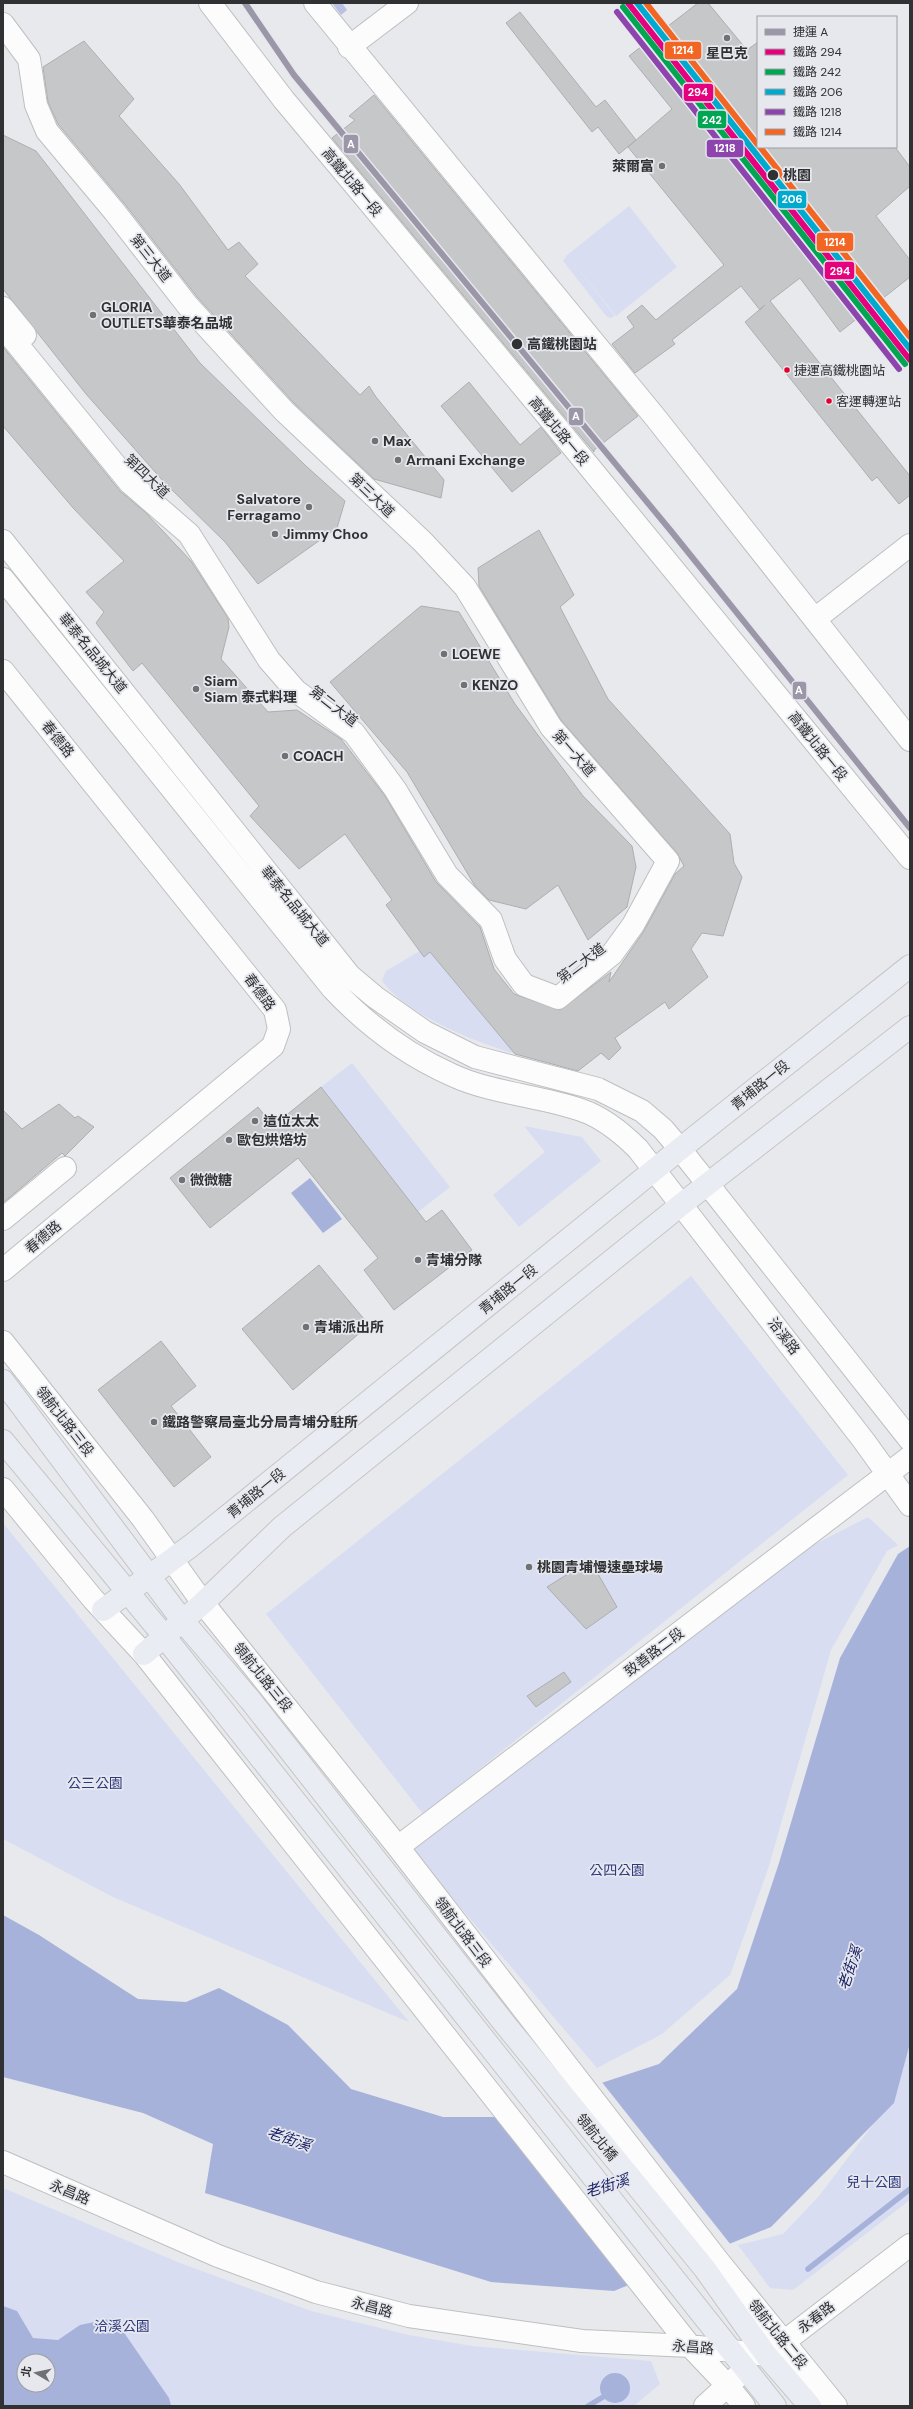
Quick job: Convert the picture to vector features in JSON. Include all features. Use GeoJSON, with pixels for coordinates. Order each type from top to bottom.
{"type":"FeatureCollection","features":[{"type":"Feature","properties":{"kind":"main road","name":"青埔路一段"},"geometry":{"type":"LineString","coordinates":[[103,1610],[172,1559],[680,1149],[910,966]]}},
{"type":"Feature","properties":{"kind":"main road"},"geometry":{"type":"LineString","coordinates":[[144,1654],[203,1603],[282,1527],[707,1184],[910,1027]]}},
{"type":"Feature","properties":{"kind":"main road","name":"領航北路三段"},"geometry":{"type":"LineString","coordinates":[[3,1381],[182,1620],[251,1701],[504,2023]]}},
{"type":"Feature","properties":{"kind":"main road"},"geometry":{"type":"LineString","coordinates":[[3,1441],[164,1636]]}},
{"type":"Feature","properties":{"kind":"main road","name":"領航北橋"},"geometry":{"type":"LineString","coordinates":[[164,1636],[480,2036],[671,2276],[733,2351]]}},
{"type":"Feature","properties":{"kind":"main road","name":"領航北橋"},"geometry":{"type":"LineString","coordinates":[[504,2023],[712,2265]]}},
{"type":"Feature","properties":{"kind":"main road","name":"領航北路二段"},"geometry":{"type":"LineString","coordinates":[[712,2265],[766,2355],[810,2406]]}},
{"type":"Feature","properties":{"kind":"main road"},"geometry":{"type":"LineString","coordinates":[[733,2351],[745,2370],[775,2406]]}},
{"type":"Feature","properties":{"kind":"street","name":"高鐵北路一段"},"geometry":{"type":"LineString","coordinates":[[210,3],[284,100],[555,425],[910,858]]}},
{"type":"Feature","properties":{"kind":"street"},"geometry":{"type":"LineString","coordinates":[[315,3],[655,417],[910,740]]}},
{"type":"Feature","properties":{"kind":"street"},"geometry":{"type":"LineString","coordinates":[[349,46],[407,3]]}},
{"type":"Feature","properties":{"kind":"street","name":"第三大道"},"geometry":{"type":"LineString","coordinates":[[3,24],[11,43],[29,59],[36,105],[47,131],[114,212],[188,306],[284,411],[422,550]]}},
{"type":"Feature","properties":{"kind":"street","name":"第四大道"},"geometry":{"type":"LineString","coordinates":[[3,308],[139,473],[198,522],[274,656]]}},
{"type":"Feature","properties":{"kind":"street","name":"第四大道"},"geometry":{"type":"LineString","coordinates":[[3,327],[130,483],[189,534],[274,656]]}},
{"type":"Feature","properties":{"kind":"street","name":"華泰名品城大道"},"geometry":{"type":"LineString","coordinates":[[3,541],[350,976],[375,998],[425,1032],[475,1056],[598,1089],[642,1111],[663,1129],[680,1149]]}},
{"type":"Feature","properties":{"kind":"street"},"geometry":{"type":"LineString","coordinates":[[815,619],[910,545]]}},
{"type":"Feature","properties":{"kind":"street","name":"第二大道"},"geometry":{"type":"LineString","coordinates":[[274,656],[304,682],[359,724],[400,779],[453,867],[498,913],[516,954],[531,975],[557,985],[606,945],[624,918],[654,860],[547,739],[463,602],[422,550]]}},
{"type":"Feature","properties":{"kind":"street","name":"第一大道"},"geometry":{"type":"LineString","coordinates":[[422,550],[465,586],[551,728],[668,861],[633,925],[612,954]]}},
{"type":"Feature","properties":{"kind":"street","name":"華泰名品城大道"},"geometry":{"type":"LineString","coordinates":[[3,579],[333,989],[357,1014],[398,1045],[453,1076],[501,1091],[582,1110],[624,1135],[655,1170]]}},
{"type":"Feature","properties":{"kind":"street","name":"第二大道"},"geometry":{"type":"LineString","coordinates":[[274,656],[296,691],[354,733],[395,789],[447,875],[491,920],[505,959],[524,985],[558,998],[612,954]]}},
{"type":"Feature","properties":{"kind":"street","name":"春德路"},"geometry":{"type":"LineString","coordinates":[[3,671],[275,1010],[280,1029],[273,1046],[3,1270]]}},
{"type":"Feature","properties":{"kind":"street"},"geometry":{"type":"LineString","coordinates":[[680,1149],[910,1440]]}},
{"type":"Feature","properties":{"kind":"street"},"geometry":{"type":"LineString","coordinates":[[3,1219],[64,1168]]}},
{"type":"Feature","properties":{"kind":"street","name":"洽溪路"},"geometry":{"type":"LineString","coordinates":[[655,1170],[910,1505]]}},
{"type":"Feature","properties":{"kind":"street","name":"領航北路三段"},"geometry":{"type":"LineString","coordinates":[[3,1342],[143,1519],[203,1603],[398,1846],[524,2012]]}},
{"type":"Feature","properties":{"kind":"street","name":"致善路二段"},"geometry":{"type":"LineString","coordinates":[[398,1846],[910,1457]]}},
{"type":"Feature","properties":{"kind":"street"},"geometry":{"type":"LineString","coordinates":[[3,1489],[103,1610],[144,1654],[648,2290],[690,2346],[728,2386],[744,2406]]}},
{"type":"Feature","properties":{"kind":"street","name":"領航北橋"},"geometry":{"type":"LineString","coordinates":[[524,2012],[712,2265]]}},
{"type":"Feature","properties":{"kind":"street","name":"永昌路"},"geometry":{"type":"LineString","coordinates":[[3,2162],[218,2256],[316,2292],[409,2316],[499,2331],[582,2341],[690,2346],[766,2355]]}},
{"type":"Feature","properties":{"kind":"street","name":"永春路"},"geometry":{"type":"LineString","coordinates":[[705,2406],[745,2370],[910,2245]]}},
{"type":"Feature","properties":{"kind":"street","name":"領航北路二段"},"geometry":{"type":"LineString","coordinates":[[712,2265],[784,2341],[836,2406]]}},
{"type":"Feature","properties":{"kind":"green space"},"geometry":{"type":"Polygon","coordinates":[[[617,3],[640,3],[626,14],[617,3]]]}},
{"type":"Feature","properties":{"kind":"green space"},"geometry":{"type":"Polygon","coordinates":[[[629,206],[677,267],[616,316],[567,255],[629,206]]]}},
{"type":"Feature","properties":{"kind":"green space"},"geometry":{"type":"Polygon","coordinates":[[[567,255],[615,316],[611,318],[607,317],[563,261],[567,255]]]}},
{"type":"Feature","properties":{"kind":"green space"},"geometry":{"type":"Polygon","coordinates":[[[430,945],[515,1054],[462,1035],[443,1026],[408,1005],[393,993],[382,981],[386,971],[430,945]]]}},
{"type":"Feature","properties":{"kind":"green space"},"geometry":{"type":"Polygon","coordinates":[[[352,1063],[450,1187],[418,1212],[321,1087],[352,1063]]]}},
{"type":"Feature","properties":{"kind":"green space"},"geometry":{"type":"Polygon","coordinates":[[[524,1126],[582,1137],[601,1161],[519,1227],[493,1195],[545,1152],[524,1126]]]}},
{"type":"Feature","properties":{"kind":"green space","name":"桃園青埔慢速壘球場"},"geometry":{"type":"Polygon","coordinates":[[[691,1276],[848,1475],[423,1814],[266,1614],[691,1276]]]}},
{"type":"Feature","properties":{"kind":"green space","name":"公四公園"},"geometry":{"type":"Polygon","coordinates":[[[868,1517],[898,1545],[887,1551],[831,1650],[768,1869],[730,1975],[662,2034],[597,2068],[410,1848],[788,1558],[868,1517]]]}},
{"type":"Feature","properties":{"kind":"green space","name":"公三公園"},"geometry":{"type":"Polygon","coordinates":[[[3,1523],[409,2022],[113,1897],[3,1839],[3,1523]]]}},
{"type":"Feature","properties":{"kind":"green space","name":"兒十公園"},"geometry":{"type":"Polygon","coordinates":[[[910,2037],[910,2200],[793,2290],[770,2288],[738,2245],[783,2234],[819,2196],[890,2102],[910,2037]]]}},
{"type":"Feature","properties":{"kind":"green space","name":"洽溪公園"},"geometry":{"type":"Polygon","coordinates":[[[3,2188],[180,2263],[311,2311],[409,2335],[472,2346],[651,2361],[660,2384],[634,2406],[3,2406],[3,2188]]]}},
{"type":"Feature","properties":{"kind":"shaded area"},"geometry":{"type":"Polygon","coordinates":[[[332,3],[342,3],[347,10],[341,15],[332,3]]]}},
{"type":"Feature","properties":{"kind":"water"},"geometry":{"type":"Polygon","coordinates":[[[310,1178],[342,1219],[323,1233],[291,1193],[310,1178]]]}},
{"type":"Feature","properties":{"kind":"water","name":"老街溪"},"geometry":{"type":"Polygon","coordinates":[[[910,1546],[910,2043],[894,2103],[771,2227],[614,2291],[491,2282],[205,2193],[213,2144],[143,2113],[3,2077],[3,1915],[39,1935],[138,1999],[186,2002],[219,1988],[288,2025],[351,2089],[443,2117],[498,2117],[659,2064],[737,1989],[779,1863],[840,1658],[898,1554],[910,1546]]]}},
{"type":"Feature","properties":{"kind":"water"},"geometry":{"type":"Polygon","coordinates":[[[3,2306],[17,2311],[33,2338],[58,2340],[80,2325],[114,2318],[169,2398],[171,2406],[3,2406],[3,2306]]]}},
{"type":"Feature","properties":{"kind":"water"},"geometry":{"type":"Polygon","coordinates":[[[615,2373],[621,2374],[629,2382],[629,2394],[621,2402],[615,2403],[609,2402],[601,2394],[600,2388],[601,2382],[609,2374],[615,2373]]]}},
{"type":"Feature","properties":{"kind":"pier"},"geometry":{"type":"Polygon","coordinates":[[[601,2081],[731,2245],[637,2284],[500,2115],[601,2081]]]}},
{"type":"Feature","properties":{"kind":"building","name":"桃園"},"geometry":{"type":"Polygon","coordinates":[[[698,3],[708,3],[747,50],[757,43],[757,148],[896,148],[910,167],[910,186],[876,216],[910,260],[910,277],[840,332],[800,278],[770,301],[910,476],[910,495],[899,504],[877,477],[872,481],[745,322],[760,310],[741,286],[672,340],[675,344],[635,373],[612,344],[634,327],[627,317],[642,305],[656,320],[724,265],[628,147],[672,109],[629,56],[698,3]]]}},
{"type":"Feature","properties":{"kind":"building"},"geometry":{"type":"Polygon","coordinates":[[[520,12],[596,107],[605,100],[636,140],[619,154],[598,127],[592,132],[506,23],[520,12]]]}},
{"type":"Feature","properties":{"kind":"building"},"geometry":{"type":"Polygon","coordinates":[[[84,41],[134,99],[119,116],[179,184],[228,250],[239,242],[258,264],[245,276],[360,395],[369,386],[376,397],[444,480],[441,498],[374,479],[293,402],[198,298],[124,203],[58,124],[48,102],[43,67],[84,41]]]}},
{"type":"Feature","properties":{"kind":"building"},"geometry":{"type":"Polygon","coordinates":[[[374,95],[638,416],[594,450],[594,452],[332,138],[355,120],[349,116],[374,95]]]}},
{"type":"Feature","properties":{"kind":"building","name":"GLORIA OUTLETS華泰名品城"},"geometry":{"type":"Polygon","coordinates":[[[3,135],[36,151],[200,363],[306,466],[345,501],[337,528],[258,584],[225,542],[164,482],[86,394],[3,289],[3,135]]]}},
{"type":"Feature","properties":{"kind":"building"},"geometry":{"type":"Polygon","coordinates":[[[3,347],[120,491],[145,512],[191,561],[228,618],[229,627],[221,659],[268,712],[297,710],[341,739],[385,796],[436,882],[480,927],[494,969],[514,994],[560,1010],[611,972],[609,982],[644,931],[675,874],[684,866],[677,853],[561,720],[479,586],[478,568],[539,530],[574,595],[560,607],[608,699],[730,834],[734,863],[742,877],[723,936],[702,933],[691,949],[708,977],[669,1009],[665,1002],[615,1038],[621,1048],[609,1060],[601,1053],[578,1071],[515,1054],[430,952],[424,957],[386,905],[392,900],[345,834],[299,869],[250,816],[259,806],[142,663],[133,671],[96,623],[104,612],[86,592],[124,561],[74,509],[3,426],[3,347]]]}},
{"type":"Feature","properties":{"kind":"building"},"geometry":{"type":"Polygon","coordinates":[[[469,382],[520,445],[541,427],[561,453],[512,492],[441,406],[469,382]]]}},
{"type":"Feature","properties":{"kind":"building"},"geometry":{"type":"Polygon","coordinates":[[[421,606],[459,612],[515,704],[583,796],[632,846],[636,867],[627,907],[588,940],[558,885],[526,909],[489,900],[475,886],[407,772],[330,682],[421,606]]]}},
{"type":"Feature","properties":{"kind":"building"},"geometry":{"type":"Polygon","coordinates":[[[321,1087],[426,1222],[442,1210],[472,1250],[394,1310],[364,1270],[378,1258],[298,1158],[210,1228],[170,1178],[258,1107],[273,1126],[321,1087]]]}},
{"type":"Feature","properties":{"kind":"building"},"geometry":{"type":"Polygon","coordinates":[[[59,1104],[75,1118],[78,1116],[94,1127],[65,1156],[62,1153],[3,1203],[3,1110],[22,1129],[59,1104]]]}},
{"type":"Feature","properties":{"kind":"building","name":"青埔派出所"},"geometry":{"type":"Polygon","coordinates":[[[319,1265],[369,1325],[293,1390],[242,1329],[319,1265]]]}},
{"type":"Feature","properties":{"kind":"building","name":"鐵路警察局臺北分局青埔分駐所"},"geometry":{"type":"Polygon","coordinates":[[[161,1341],[196,1386],[171,1406],[211,1457],[174,1487],[98,1390],[161,1341]]]}},
{"type":"Feature","properties":{"kind":"building"},"geometry":{"type":"Polygon","coordinates":[[[590,1560],[617,1607],[586,1629],[547,1587],[590,1560]]]}},
{"type":"Feature","properties":{"kind":"building"},"geometry":{"type":"Polygon","coordinates":[[[564,1672],[571,1682],[536,1707],[527,1696],[564,1672]]]}},
{"type":"Feature","properties":{"kind":"waterway"},"geometry":{"type":"LineString","coordinates":[[808,2269],[910,2189]]}},
{"type":"Feature","properties":{"kind":"waterway"},"geometry":{"type":"LineString","coordinates":[[588,2406],[603,2397]]}},
{"type":"Feature","properties":{"kind":"metro line","name":"A"},"geometry":{"type":"LineString","coordinates":[[245,3],[294,75],[671,531],[910,828]]}},
{"type":"Feature","properties":{"kind":"rail line","name":"294"},"geometry":{"type":"LineString","coordinates":[[628,3],[910,360]]}},
{"type":"Feature","properties":{"kind":"rail line","name":"206"},"geometry":{"type":"LineString","coordinates":[[637,3],[910,349]]}},
{"type":"Feature","properties":{"kind":"rail line","name":"1214"},"geometry":{"type":"LineString","coordinates":[[646,3],[757,144]]}},
{"type":"Feature","properties":{"kind":"rail line","name":"242"},"geometry":{"type":"LineString","coordinates":[[623,7],[905,364]]}},
{"type":"Feature","properties":{"kind":"rail line","name":"1218"},"geometry":{"type":"LineString","coordinates":[[617,12],[899,369]]}},
{"type":"Feature","properties":{"kind":"rail line","name":"1214"},"geometry":{"type":"LineString","coordinates":[[761,148],[910,337]]}},
{"type":"Feature","properties":{"kind":"place","name":"星巴克"},"geometry":{"type":"Point","coordinates":[727,38]}},
{"type":"Feature","properties":{"kind":"place","name":"萊爾富"},"geometry":{"type":"Point","coordinates":[662,166]}},
{"type":"Feature","properties":{"kind":"place","name":"桃園"},"geometry":{"type":"Point","coordinates":[773,175]}},
{"type":"Feature","properties":{"kind":"place","name":"GLORIA OUTLETS華泰名品城"},"geometry":{"type":"Point","coordinates":[93,315]}},
{"type":"Feature","properties":{"kind":"place","name":"高鐵桃園站"},"geometry":{"type":"Point","coordinates":[517,344]}},
{"type":"Feature","properties":{"kind":"place","name":"捷運高鐵桃園站"},"geometry":{"type":"Point","coordinates":[787,370]}},
{"type":"Feature","properties":{"kind":"place","name":"客運轉運站"},"geometry":{"type":"Point","coordinates":[829,401]}},
{"type":"Feature","properties":{"kind":"place","name":"Max"},"geometry":{"type":"Point","coordinates":[375,441]}},
{"type":"Feature","properties":{"kind":"place","name":"Armani Exchange"},"geometry":{"type":"Point","coordinates":[398,460]}},
{"type":"Feature","properties":{"kind":"place","name":"Salvatore Ferragamo"},"geometry":{"type":"Point","coordinates":[309,507]}},
{"type":"Feature","properties":{"kind":"place","name":"Jimmy Choo"},"geometry":{"type":"Point","coordinates":[275,534]}},
{"type":"Feature","properties":{"kind":"place","name":"LOEWE"},"geometry":{"type":"Point","coordinates":[444,654]}},
{"type":"Feature","properties":{"kind":"place","name":"KENZO"},"geometry":{"type":"Point","coordinates":[464,685]}},
{"type":"Feature","properties":{"kind":"place","name":"Siam Siam 泰式料理"},"geometry":{"type":"Point","coordinates":[196,689]}},
{"type":"Feature","properties":{"kind":"place","name":"COACH"},"geometry":{"type":"Point","coordinates":[285,756]}},
{"type":"Feature","properties":{"kind":"place","name":"這位太太"},"geometry":{"type":"Point","coordinates":[255,1121]}},
{"type":"Feature","properties":{"kind":"place","name":"歐包烘焙坊"},"geometry":{"type":"Point","coordinates":[229,1140]}},
{"type":"Feature","properties":{"kind":"place","name":"微微糖"},"geometry":{"type":"Point","coordinates":[182,1180]}},
{"type":"Feature","properties":{"kind":"place","name":"青埔分隊"},"geometry":{"type":"Point","coordinates":[418,1260]}},
{"type":"Feature","properties":{"kind":"place","name":"青埔派出所"},"geometry":{"type":"Point","coordinates":[306,1327]}},
{"type":"Feature","properties":{"kind":"place","name":"鐵路警察局臺北分局青埔分駐所"},"geometry":{"type":"Point","coordinates":[154,1422]}},
{"type":"Feature","properties":{"kind":"place","name":"桃園青埔慢速壘球場"},"geometry":{"type":"Point","coordinates":[529,1567]}}]}
